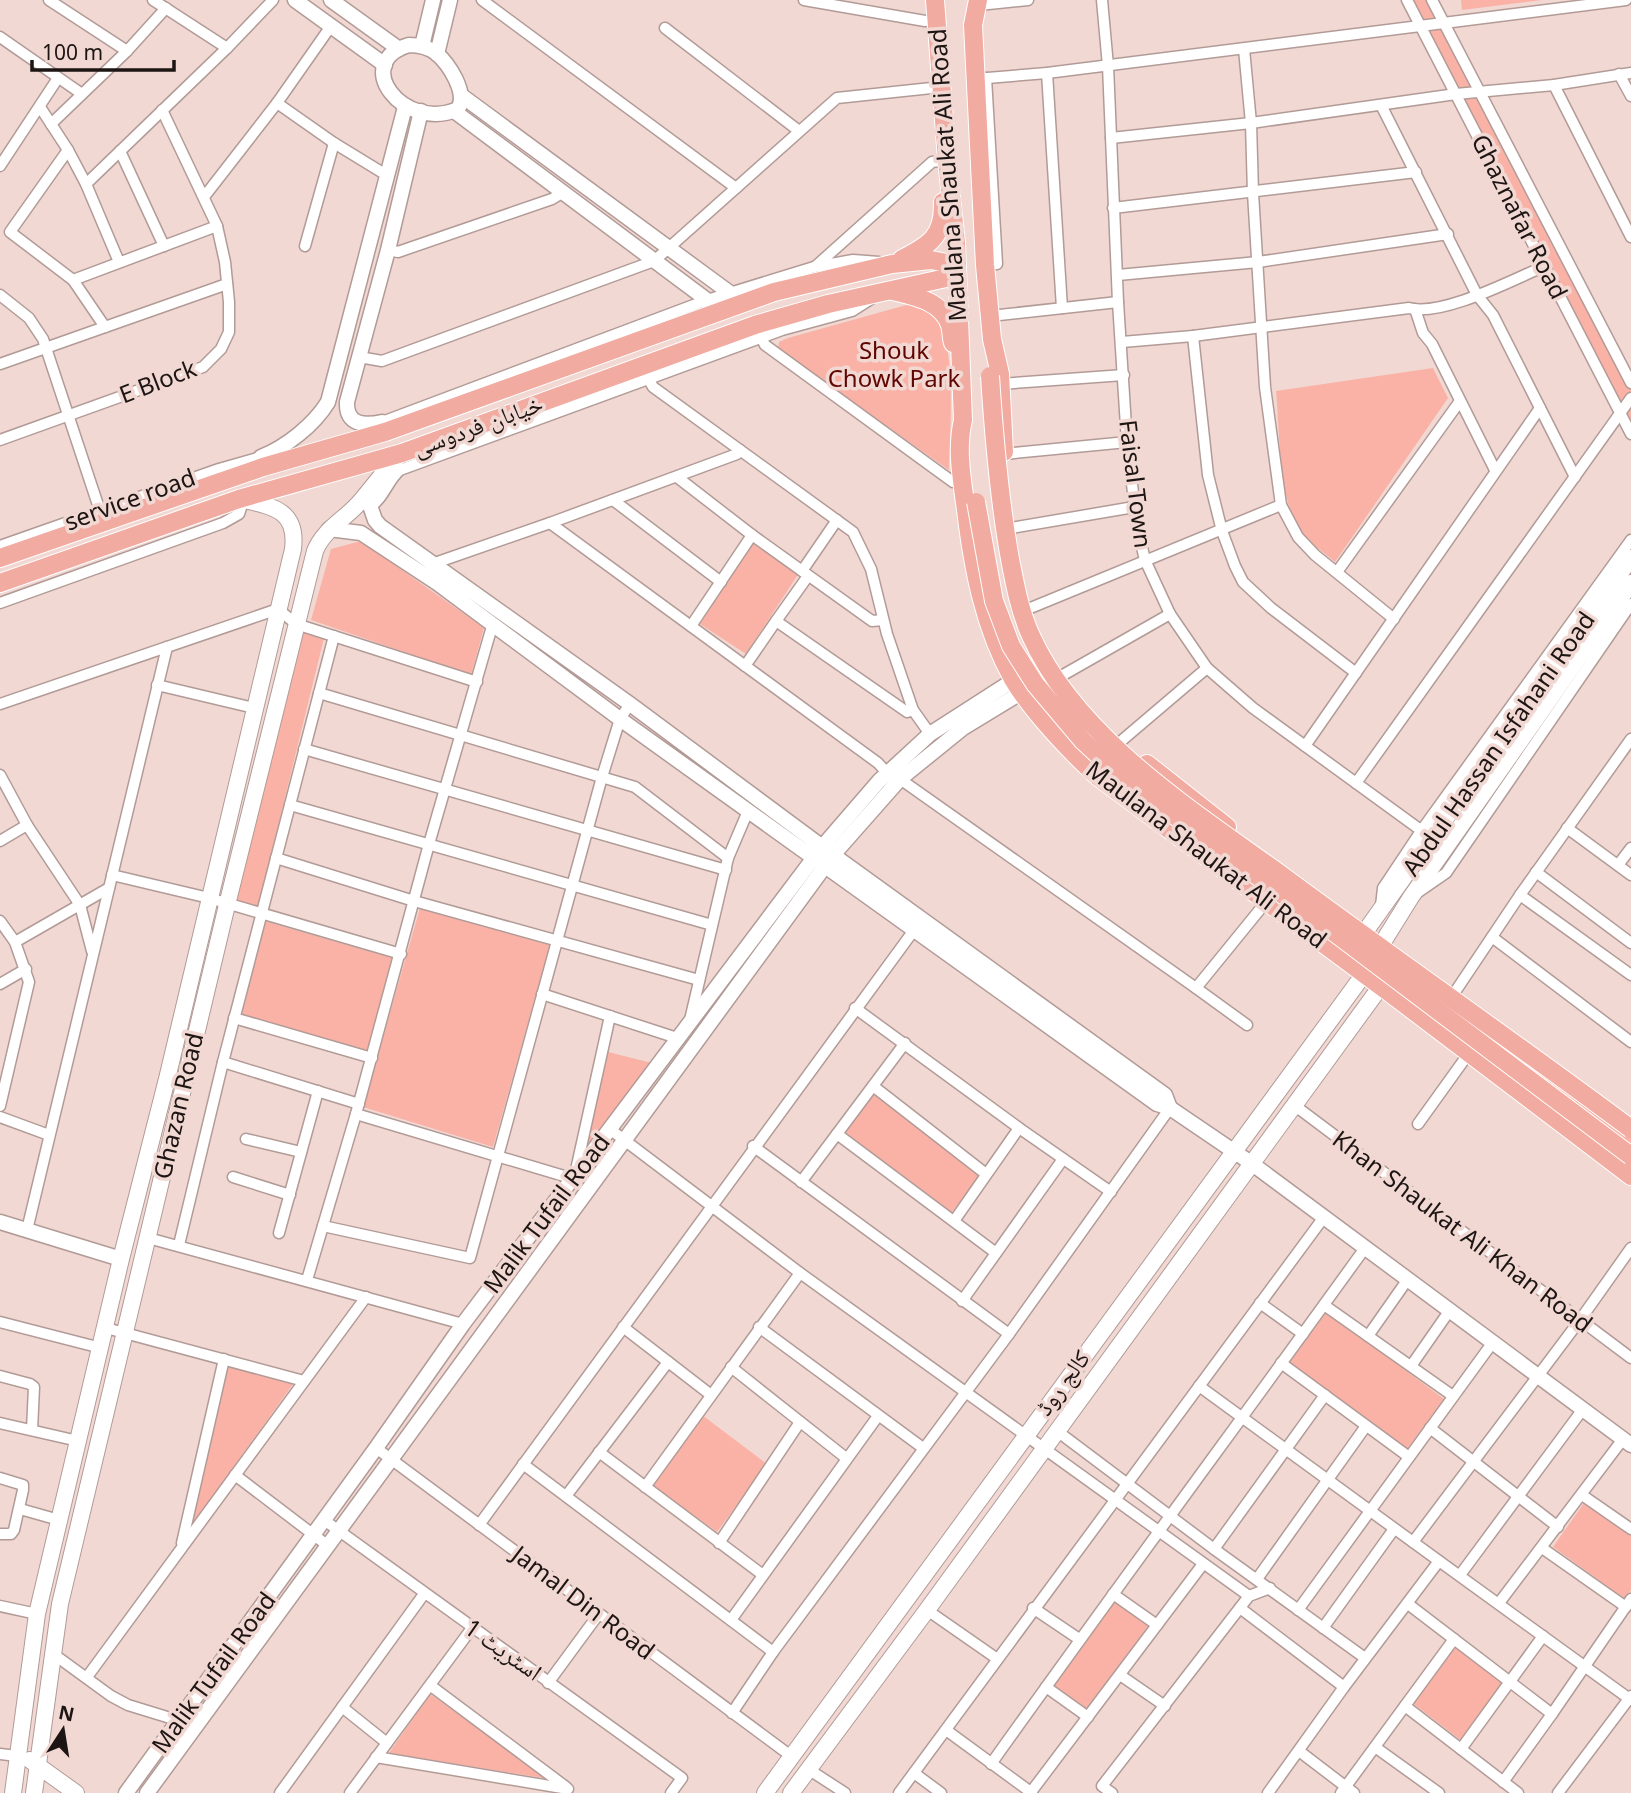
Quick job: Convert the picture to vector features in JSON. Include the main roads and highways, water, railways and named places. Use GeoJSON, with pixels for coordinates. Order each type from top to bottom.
{"type":"FeatureCollection","features":[{"type":"Feature","properties":{"kind":"main road","name":"Maulana Shaukat Ali Road"},"geometry":{"type":"LineString","coordinates":[[935,0],[957,269],[963,420],[958,437],[962,480],[974,560],[985,610],[994,639],[1018,686],[1077,757],[1097,776],[1381,986],[1631,1176]]}},
{"type":"Feature","properties":{"kind":"main road"},"geometry":{"type":"LineString","coordinates":[[938,47],[944,0]]}},
{"type":"Feature","properties":{"kind":"main road","name":"Maulana Shaukat Ali Road"},"geometry":{"type":"LineString","coordinates":[[975,2],[973,25],[981,78],[985,265],[1011,528],[1028,608],[1051,659],[1083,703],[1120,742],[1200,806],[1383,942],[1631,1120]]}},
{"type":"Feature","properties":{"kind":"main road"},"geometry":{"type":"LineString","coordinates":[[892,264],[927,245],[940,229],[943,219],[942,184],[947,160]]}},
{"type":"Feature","properties":{"kind":"main road","name":"خیابان فردوسی"},"geometry":{"type":"LineString","coordinates":[[0,558],[262,462],[384,427],[656,335],[710,307],[734,299],[892,264],[932,260],[957,269]]}},
{"type":"Feature","properties":{"kind":"main road","name":"خیابان فردوسی"},"geometry":{"type":"LineString","coordinates":[[0,583],[239,499],[402,453],[646,374],[755,325],[886,290],[946,278],[957,269]]}},
{"type":"Feature","properties":{"kind":"main road"},"geometry":{"type":"LineString","coordinates":[[886,290],[922,298],[938,309],[950,325],[951,337],[962,369]]}},
{"type":"Feature","properties":{"kind":"main road"},"geometry":{"type":"LineString","coordinates":[[646,374],[648,359],[676,345],[672,336],[656,335]]}},
{"type":"Feature","properties":{"kind":"main road"},"geometry":{"type":"LineString","coordinates":[[995,380],[998,488],[1016,590],[1024,618],[1040,653],[1079,710],[1120,752],[1172,794],[1631,1129]]}},
{"type":"Feature","properties":{"kind":"main road"},"geometry":{"type":"LineString","coordinates":[[963,420],[971,439],[976,502],[994,600],[1012,646],[1035,684],[1083,741],[1122,777],[1331,930],[1631,1156]]}},
{"type":"Feature","properties":{"kind":"main road","name":"Ghazan Road"},"geometry":{"type":"LineString","coordinates":[[35,1787],[60,1604],[227,905],[316,551],[329,529],[368,500],[383,472],[402,453]]}},
{"type":"Feature","properties":{"kind":"main road","name":"Ghazan Road"},"geometry":{"type":"LineString","coordinates":[[13,1793],[37,1614],[293,549],[293,527],[290,520],[280,511],[239,499]]}},
{"type":"Feature","properties":{"kind":"main road"},"geometry":{"type":"LineString","coordinates":[[62,536],[27,555],[24,562],[30,568],[67,558]]}},
{"type":"Feature","properties":{"kind":"main road","name":"Abdul Hassan Isfahani Road"},"geometry":{"type":"LineString","coordinates":[[1367,929],[1381,911],[1427,835],[1631,558]]}},
{"type":"Feature","properties":{"kind":"main road","name":"Abdul Hassan Isfahani Road"},"geometry":{"type":"LineString","coordinates":[[1383,942],[1411,897],[1631,583]]}},
{"type":"Feature","properties":{"kind":"main road"},"geometry":{"type":"LineString","coordinates":[[1133,804],[1157,807],[1163,804],[1166,794],[1161,775]]}},
{"type":"Feature","properties":{"kind":"main road"},"geometry":{"type":"LineString","coordinates":[[1182,839],[1179,821],[1182,813],[1188,808],[1200,806]]}},
{"type":"Feature","properties":{"kind":"main road","name":"کالج روڈ"},"geometry":{"type":"LineString","coordinates":[[765,1793],[1364,974]]}},
{"type":"Feature","properties":{"kind":"main road","name":"کالج روڈ"},"geometry":{"type":"LineString","coordinates":[[791,1793],[1381,986]]}},
{"type":"Feature","properties":{"kind":"main road"},"geometry":{"type":"LineString","coordinates":[[1544,1109],[1571,1106],[1577,1097],[1578,1081]]}},
{"type":"Feature","properties":{"kind":"main road"},"geometry":{"type":"LineString","coordinates":[[1594,1147],[1588,1115],[1597,1107],[1614,1108]]}},
{"type":"Feature","properties":{"kind":"main road"},"geometry":{"type":"LineString","coordinates":[[18,1756],[37,1764],[76,1793]]}},
{"type":"Feature","properties":{"kind":"main road"},"geometry":{"type":"LineString","coordinates":[[15,1773],[35,1787],[51,1793]]}},
{"type":"Feature","properties":{"kind":"park label","name":"Shouk Chowk Park"},"geometry":{"type":"Point","coordinates":[894,365]}}]}
